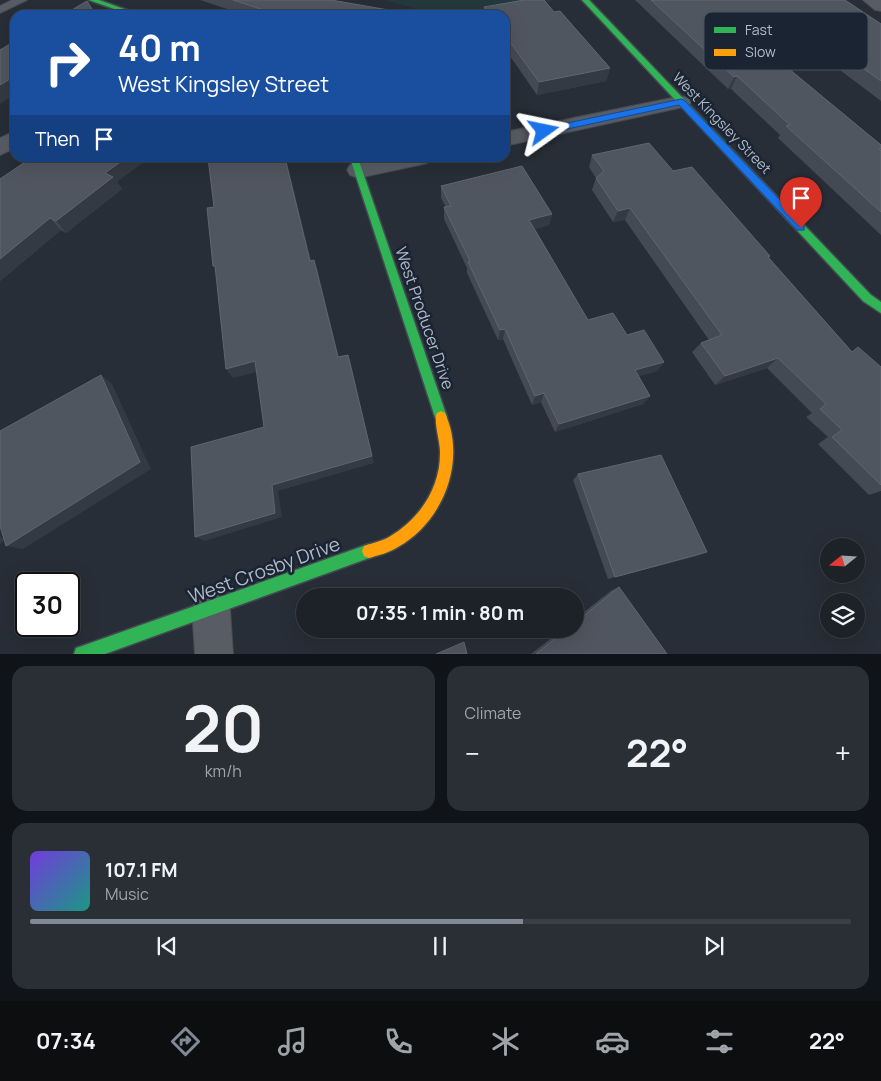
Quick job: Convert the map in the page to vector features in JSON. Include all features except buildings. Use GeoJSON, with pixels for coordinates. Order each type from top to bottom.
{"type":"FeatureCollection","features":[{"type":"Feature","properties":{"kind":"street"},"geometry":{"type":"LineString","coordinates":[[92,0],[123,10]]}},
{"type":"Feature","properties":{"kind":"street","name":"West Kingsley Street"},"geometry":{"type":"LineString","coordinates":[[585,0],[867,298],[881,308]]}},
{"type":"Feature","properties":{"kind":"street"},"geometry":{"type":"LineString","coordinates":[[871,0],[881,6]]}},
{"type":"Feature","properties":{"kind":"street"},"geometry":{"type":"LineString","coordinates":[[510,138],[681,102]]}},
{"type":"Feature","properties":{"kind":"street"},"geometry":{"type":"LineString","coordinates":[[356,164],[377,162]]}},
{"type":"Feature","properties":{"kind":"street","name":"West Producer Drive"},"geometry":{"type":"LineString","coordinates":[[356,164],[446,433],[447,463],[441,492]]}},
{"type":"Feature","properties":{"kind":"street","name":"West Crosby Drive"},"geometry":{"type":"LineString","coordinates":[[82,654],[394,542],[423,519],[441,492]]}},
{"type":"Feature","properties":{"kind":"street"},"geometry":{"type":"LineString","coordinates":[[211,608],[214,654]]}},
{"type":"Feature","properties":{"kind":"lane"},"geometry":{"type":"LineString","coordinates":[[0,10],[21,0]]}},
{"type":"Feature","properties":{"kind":"green space"},"geometry":{"type":"Polygon","coordinates":[[[384,0],[558,0],[501,10],[421,10],[384,0]]]}},
{"type":"Feature","properties":{"kind":"traffic: fast"},"geometry":{"type":"LineString","coordinates":[[92,0],[123,10]]}},
{"type":"Feature","properties":{"kind":"traffic: fast"},"geometry":{"type":"LineString","coordinates":[[585,0],[867,298],[881,308]]}},
{"type":"Feature","properties":{"kind":"traffic: fast"},"geometry":{"type":"LineString","coordinates":[[355,162],[441,417]]}},
{"type":"Feature","properties":{"kind":"traffic: fast"},"geometry":{"type":"LineString","coordinates":[[82,654],[369,551]]}},
{"type":"Feature","properties":{"kind":"traffic: slow"},"geometry":{"type":"LineString","coordinates":[[369,551],[391,543],[410,531],[433,504],[445,471],[447,453],[441,417]]}},
{"type":"Feature","properties":{"kind":"route"},"geometry":{"type":"LineString","coordinates":[[544,131],[681,102],[801,228]]}}]}
